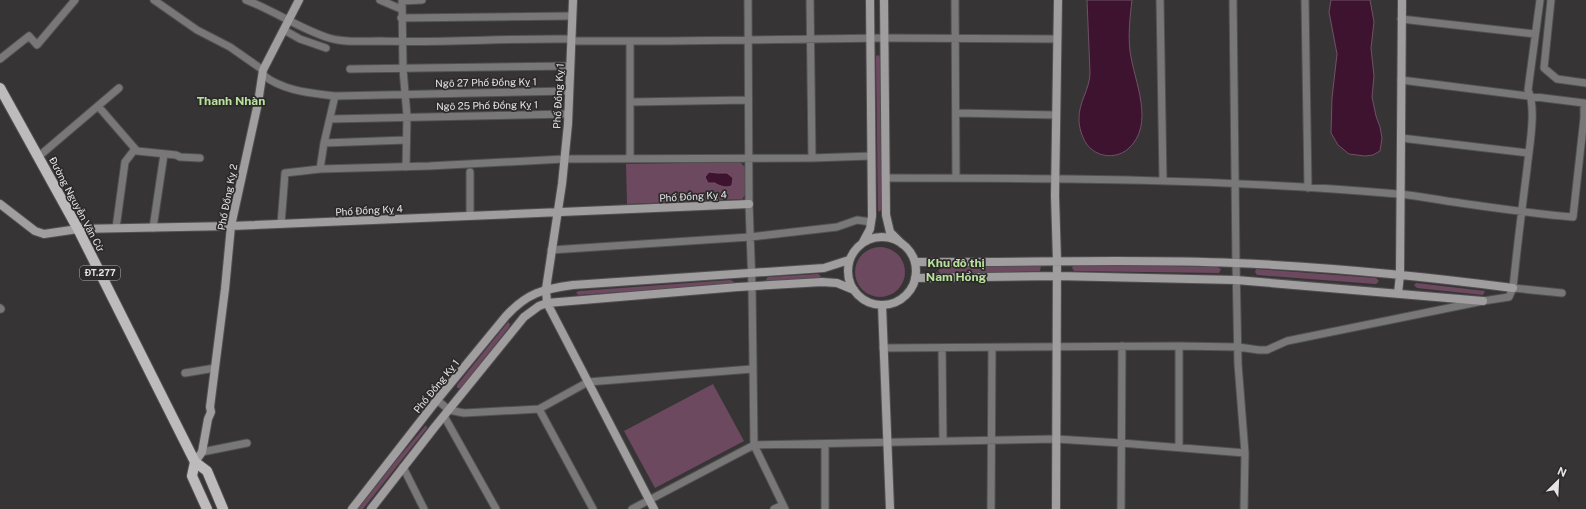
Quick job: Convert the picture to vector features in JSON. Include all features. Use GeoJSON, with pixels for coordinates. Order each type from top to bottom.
{"type":"FeatureCollection","features":[{"type":"Feature","properties":{"kind":"main road","name":"Phố Đồng Kỵ 2"},"geometry":{"type":"LineString","coordinates":[[195,462],[202,452],[208,419],[206,412],[210,407],[225,289],[231,226],[263,72],[299,0]]}},
{"type":"Feature","properties":{"kind":"main road","name":"Phố Đồng Kỵ 1"},"geometry":{"type":"LineString","coordinates":[[573,0],[568,114],[564,159],[546,289],[548,303],[654,509]]}},
{"type":"Feature","properties":{"kind":"main road"},"geometry":{"type":"LineString","coordinates":[[854,290],[848,278],[849,260],[855,250],[868,235],[872,206],[870,0]]}},
{"type":"Feature","properties":{"kind":"main road"},"geometry":{"type":"LineString","coordinates":[[371,509],[402,467],[524,317],[539,306],[548,303],[752,286],[823,282],[842,284],[854,290],[866,301],[882,304],[894,302],[905,295],[912,286],[915,278],[915,262],[910,252],[892,235],[888,227],[886,210],[884,0]]}},
{"type":"Feature","properties":{"kind":"main road"},"geometry":{"type":"LineString","coordinates":[[1056,509],[1057,260],[1055,179],[1058,0]]}},
{"type":"Feature","properties":{"kind":"main road"},"geometry":{"type":"LineString","coordinates":[[1398,293],[1400,275],[1402,0]]}},
{"type":"Feature","properties":{"kind":"main road","name":"Đường Nguyễn Văn Cừ"},"geometry":{"type":"LineString","coordinates":[[1,92],[78,229],[195,462],[207,471],[223,509]]}},
{"type":"Feature","properties":{"kind":"main road","name":"Phố Đồng Kỵ 4"},"geometry":{"type":"LineString","coordinates":[[0,204],[35,231],[44,234],[78,229],[231,226],[749,204]]}},
{"type":"Feature","properties":{"kind":"main road"},"geometry":{"type":"LineString","coordinates":[[863,242],[874,238],[885,237],[896,240],[902,244]]}},
{"type":"Feature","properties":{"kind":"main road"},"geometry":{"type":"LineString","coordinates":[[546,289],[573,284],[824,268],[849,260]]}},
{"type":"Feature","properties":{"kind":"main road"},"geometry":{"type":"LineString","coordinates":[[915,262],[1057,260],[1236,263],[1400,275],[1513,288]]}},
{"type":"Feature","properties":{"kind":"main road"},"geometry":{"type":"LineString","coordinates":[[915,278],[1057,276],[1236,280],[1483,301]]}},
{"type":"Feature","properties":{"kind":"main road","name":"Phố Đồng Kỵ 1"},"geometry":{"type":"LineString","coordinates":[[352,509],[437,400],[513,308],[526,298],[546,289]]}},
{"type":"Feature","properties":{"kind":"main road"},"geometry":{"type":"LineString","coordinates":[[882,304],[886,442],[890,509]]}},
{"type":"Feature","properties":{"kind":"main road","name":"Đường Nguyễn Văn Cừ"},"geometry":{"type":"LineString","coordinates":[[195,462],[192,476],[207,509]]}},
{"type":"Feature","properties":{"kind":"street"},"geometry":{"type":"LineString","coordinates":[[0,59],[29,36],[37,45],[75,0]]}},
{"type":"Feature","properties":{"kind":"street","name":"Ngõ 27 Phố Đồng Kỵ 1"},"geometry":{"type":"LineString","coordinates":[[154,0],[197,30],[230,46],[263,72],[270,80],[291,89],[313,94],[335,96],[404,93],[569,91]]}},
{"type":"Feature","properties":{"kind":"street"},"geometry":{"type":"LineString","coordinates":[[246,0],[329,38],[345,41],[402,42],[519,38],[630,42],[809,38],[1057,39]]}},
{"type":"Feature","properties":{"kind":"street"},"geometry":{"type":"LineString","coordinates":[[380,0],[401,10]]}},
{"type":"Feature","properties":{"kind":"street"},"geometry":{"type":"LineString","coordinates":[[406,166],[407,116],[402,69],[401,10],[402,1],[422,0]]}},
{"type":"Feature","properties":{"kind":"street"},"geometry":{"type":"LineString","coordinates":[[748,0],[747,40],[750,158],[749,204],[752,286],[754,446],[784,507],[774,509]]}},
{"type":"Feature","properties":{"kind":"street"},"geometry":{"type":"LineString","coordinates":[[810,0],[809,38],[812,158]]}},
{"type":"Feature","properties":{"kind":"street"},"geometry":{"type":"LineString","coordinates":[[955,0],[956,178]]}},
{"type":"Feature","properties":{"kind":"street"},"geometry":{"type":"LineString","coordinates":[[1160,0],[1163,181]]}},
{"type":"Feature","properties":{"kind":"street"},"geometry":{"type":"LineString","coordinates":[[1233,0],[1236,280],[1238,347],[1245,453],[1244,509]]}},
{"type":"Feature","properties":{"kind":"street"},"geometry":{"type":"LineString","coordinates":[[1305,0],[1308,188]]}},
{"type":"Feature","properties":{"kind":"street"},"geometry":{"type":"LineString","coordinates":[[883,348],[1178,346],[1238,347],[1267,350],[1287,341],[1509,297],[1512,294],[1513,288],[1522,212],[1532,112],[1531,96],[1528,90],[1540,0]]}},
{"type":"Feature","properties":{"kind":"street"},"geometry":{"type":"LineString","coordinates":[[1551,0],[1544,68],[1557,79],[1586,83]]}},
{"type":"Feature","properties":{"kind":"street"},"geometry":{"type":"LineString","coordinates":[[401,18],[572,16]]}},
{"type":"Feature","properties":{"kind":"street"},"geometry":{"type":"LineString","coordinates":[[1401,19],[1535,34]]}},
{"type":"Feature","properties":{"kind":"street"},"geometry":{"type":"LineString","coordinates":[[284,30],[300,39],[326,48]]}},
{"type":"Feature","properties":{"kind":"street"},"geometry":{"type":"LineString","coordinates":[[630,42],[630,158]]}},
{"type":"Feature","properties":{"kind":"street"},"geometry":{"type":"LineString","coordinates":[[350,69],[570,66]]}},
{"type":"Feature","properties":{"kind":"street"},"geometry":{"type":"LineString","coordinates":[[886,178],[1163,181],[1308,188],[1400,194],[1522,212],[1573,217],[1584,118],[1584,103],[1401,80]]}},
{"type":"Feature","properties":{"kind":"street"},"geometry":{"type":"LineString","coordinates":[[38,157],[119,88]]}},
{"type":"Feature","properties":{"kind":"street"},"geometry":{"type":"LineString","coordinates":[[320,169],[324,143],[335,96]]}},
{"type":"Feature","properties":{"kind":"street"},"geometry":{"type":"LineString","coordinates":[[631,102],[748,100]]}},
{"type":"Feature","properties":{"kind":"street"},"geometry":{"type":"LineString","coordinates":[[98,106],[135,149],[142,152],[200,158]]}},
{"type":"Feature","properties":{"kind":"street"},"geometry":{"type":"LineString","coordinates":[[956,113],[1056,114]]}},
{"type":"Feature","properties":{"kind":"street","name":"Ngõ 25 Phố Đồng Kỵ 1"},"geometry":{"type":"LineString","coordinates":[[330,119],[407,116],[568,114]]}},
{"type":"Feature","properties":{"kind":"street"},"geometry":{"type":"LineString","coordinates":[[1401,138],[1528,153]]}},
{"type":"Feature","properties":{"kind":"street"},"geometry":{"type":"LineString","coordinates":[[324,143],[406,140]]}},
{"type":"Feature","properties":{"kind":"street"},"geometry":{"type":"LineString","coordinates":[[116,228],[126,162],[135,149]]}},
{"type":"Feature","properties":{"kind":"street"},"geometry":{"type":"LineString","coordinates":[[152,228],[164,154]]}},
{"type":"Feature","properties":{"kind":"street"},"geometry":{"type":"LineString","coordinates":[[281,224],[285,173],[320,169],[564,159],[812,158],[871,156]]}},
{"type":"Feature","properties":{"kind":"street"},"geometry":{"type":"LineString","coordinates":[[470,172],[470,215]]}},
{"type":"Feature","properties":{"kind":"street"},"geometry":{"type":"LineString","coordinates":[[551,250],[750,236],[837,227],[857,220],[871,222]]}},
{"type":"Feature","properties":{"kind":"street"},"geometry":{"type":"LineString","coordinates":[[1513,288],[1562,293]]}},
{"type":"Feature","properties":{"kind":"street"},"geometry":{"type":"LineString","coordinates":[[1121,509],[1122,346]]}},
{"type":"Feature","properties":{"kind":"street"},"geometry":{"type":"LineString","coordinates":[[1178,346],[1180,447]]}},
{"type":"Feature","properties":{"kind":"street"},"geometry":{"type":"LineString","coordinates":[[942,348],[943,441]]}},
{"type":"Feature","properties":{"kind":"street"},"geometry":{"type":"LineString","coordinates":[[991,509],[992,348]]}},
{"type":"Feature","properties":{"kind":"street"},"geometry":{"type":"LineString","coordinates":[[185,373],[215,368]]}},
{"type":"Feature","properties":{"kind":"street"},"geometry":{"type":"LineString","coordinates":[[447,413],[539,409],[588,382],[752,369]]}},
{"type":"Feature","properties":{"kind":"street"},"geometry":{"type":"LineString","coordinates":[[437,400],[447,413],[496,509]]}},
{"type":"Feature","properties":{"kind":"street"},"geometry":{"type":"LineString","coordinates":[[539,409],[593,509]]}},
{"type":"Feature","properties":{"kind":"street"},"geometry":{"type":"LineString","coordinates":[[632,509],[754,446],[1056,439],[1245,453]]}},
{"type":"Feature","properties":{"kind":"street"},"geometry":{"type":"LineString","coordinates":[[202,452],[247,444]]}},
{"type":"Feature","properties":{"kind":"street"},"geometry":{"type":"LineString","coordinates":[[825,445],[825,509]]}},
{"type":"Feature","properties":{"kind":"street"},"geometry":{"type":"LineString","coordinates":[[402,467],[424,509]]}},
{"type":"Feature","properties":{"kind":"shaded area"},"geometry":{"type":"Polygon","coordinates":[[[1087,0],[1132,0],[1129,45],[1141,102],[1141,128],[1136,139],[1128,149],[1117,155],[1111,156],[1100,154],[1090,148],[1082,135],[1080,126],[1080,108],[1088,85],[1090,73],[1087,0]]]}},
{"type":"Feature","properties":{"kind":"shaded area"},"geometry":{"type":"Polygon","coordinates":[[[1331,0],[1370,0],[1374,22],[1371,48],[1374,76],[1372,97],[1382,138],[1380,151],[1373,155],[1365,156],[1349,154],[1338,145],[1331,133],[1332,98],[1337,54],[1329,12],[1331,0]]]}},
{"type":"Feature","properties":{"kind":"shaded area"},"geometry":{"type":"Polygon","coordinates":[[[878,55],[880,57],[882,209],[879,212],[876,62],[876,56],[878,55]]]}},
{"type":"Feature","properties":{"kind":"shaded area"},"geometry":{"type":"Polygon","coordinates":[[[740,162],[745,167],[745,195],[742,199],[627,204],[626,164],[740,162]]]}},
{"type":"Feature","properties":{"kind":"shaded area"},"geometry":{"type":"Polygon","coordinates":[[[709,172],[727,173],[733,178],[732,185],[726,187],[715,183],[708,183],[705,177],[709,172]]]}},
{"type":"Feature","properties":{"kind":"shaded area"},"geometry":{"type":"Polygon","coordinates":[[[880,247],[890,249],[898,254],[903,262],[905,272],[903,282],[898,290],[890,295],[880,297],[870,295],[862,290],[857,282],[855,272],[857,262],[862,254],[870,249],[880,247]]]}},
{"type":"Feature","properties":{"kind":"shaded area"},"geometry":{"type":"Polygon","coordinates":[[[1074,264],[1217,267],[1221,269],[1219,273],[1074,271],[1072,268],[1074,264]]]}},
{"type":"Feature","properties":{"kind":"shaded area"},"geometry":{"type":"Polygon","coordinates":[[[1041,266],[1040,271],[942,274],[938,271],[941,267],[1041,266]]]}},
{"type":"Feature","properties":{"kind":"shaded area"},"geometry":{"type":"Polygon","coordinates":[[[1256,269],[1376,278],[1379,281],[1376,284],[1257,275],[1255,272],[1256,269]]]}},
{"type":"Feature","properties":{"kind":"shaded area"},"geometry":{"type":"Polygon","coordinates":[[[818,274],[821,276],[819,278],[767,281],[766,279],[768,277],[818,274]]]}},
{"type":"Feature","properties":{"kind":"shaded area"},"geometry":{"type":"Polygon","coordinates":[[[730,280],[735,284],[578,295],[576,292],[580,291],[730,280]]]}},
{"type":"Feature","properties":{"kind":"shaded area"},"geometry":{"type":"Polygon","coordinates":[[[1416,283],[1485,291],[1483,295],[1417,288],[1414,285],[1416,283]]]}},
{"type":"Feature","properties":{"kind":"shaded area"},"geometry":{"type":"Polygon","coordinates":[[[508,322],[510,324],[509,327],[461,388],[457,388],[457,385],[508,322]]]}},
{"type":"Feature","properties":{"kind":"shaded area"},"geometry":{"type":"Polygon","coordinates":[[[713,384],[744,441],[655,488],[624,431],[713,384]]]}},
{"type":"Feature","properties":{"kind":"shaded area"},"geometry":{"type":"Polygon","coordinates":[[[426,425],[427,428],[363,509],[358,509],[394,463],[426,425]]]}},
{"type":"Feature","properties":{"kind":"district","name":"Thanh Nhàn"},"geometry":{"type":"Point","coordinates":[231,101]}},
{"type":"Feature","properties":{"kind":"district","name":"Khu đô thị Nam Hồng"},"geometry":{"type":"Point","coordinates":[956,270]}}]}
